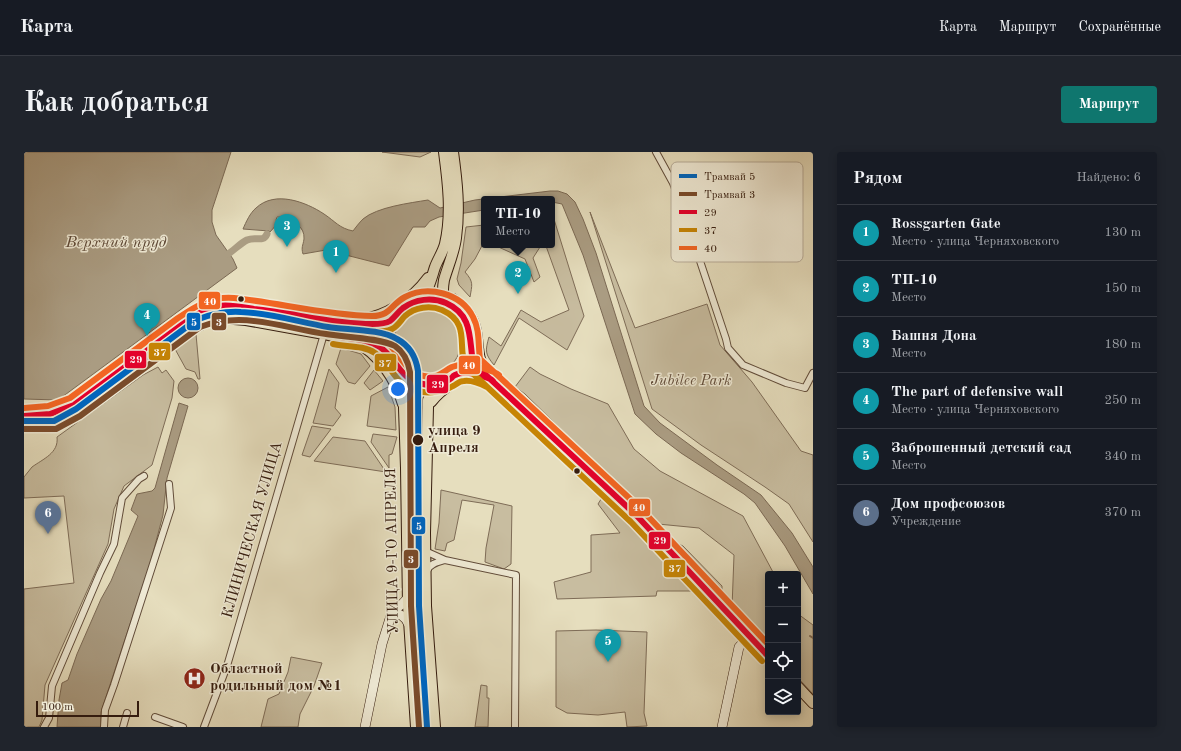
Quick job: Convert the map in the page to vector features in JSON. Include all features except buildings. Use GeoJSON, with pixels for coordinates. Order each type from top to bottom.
{"type":"FeatureCollection","features":[{"type":"Feature","properties":{"kind":"main road"},"geometry":{"type":"LineString","coordinates":[[444,152],[453,200]]}},
{"type":"Feature","properties":{"kind":"main road"},"geometry":{"type":"LineString","coordinates":[[453,152],[454,248],[446,274],[443,293],[444,299],[464,318],[468,326],[470,334],[470,351],[473,363],[637,516],[765,653]]}},
{"type":"Feature","properties":{"kind":"main road"},"geometry":{"type":"LineString","coordinates":[[387,353],[387,334],[392,320],[405,306],[420,300],[425,295],[453,220]]}},
{"type":"Feature","properties":{"kind":"main road"},"geometry":{"type":"LineString","coordinates":[[342,322],[362,320],[382,314],[394,308],[416,293],[435,267]]}},
{"type":"Feature","properties":{"kind":"main road"},"geometry":{"type":"LineString","coordinates":[[446,274],[451,297],[464,307],[475,323],[480,360],[491,379]]}},
{"type":"Feature","properties":{"kind":"main road"},"geometry":{"type":"LineString","coordinates":[[420,300],[438,301],[452,306]]}},
{"type":"Feature","properties":{"kind":"main road"},"geometry":{"type":"LineString","coordinates":[[24,416],[56,414],[74,405],[193,318],[217,306],[263,310],[319,320],[342,322],[373,324],[385,323],[392,320]]}},
{"type":"Feature","properties":{"kind":"main road"},"geometry":{"type":"LineString","coordinates":[[24,427],[56,426],[63,423],[193,328],[222,318],[246,320],[324,336],[358,339],[369,342],[387,353],[403,374],[418,384],[436,384],[452,378],[457,374],[467,360],[470,351]]}},
{"type":"Feature","properties":{"kind":"main road"},"geometry":{"type":"LineString","coordinates":[[345,339],[366,347],[377,359],[395,385],[404,408]]}},
{"type":"Feature","properties":{"kind":"main road"},"geometry":{"type":"LineString","coordinates":[[457,374],[470,373],[491,379]]}},
{"type":"Feature","properties":{"kind":"main road","name":"УЛИЦА 9-ГО АПРЕЛЯ"},"geometry":{"type":"LineString","coordinates":[[403,374],[405,385],[404,408],[408,623],[416,727]]}},
{"type":"Feature","properties":{"kind":"main road"},"geometry":{"type":"LineString","coordinates":[[428,407],[441,391],[463,379],[476,376],[491,379]]}},
{"type":"Feature","properties":{"kind":"main road"},"geometry":{"type":"LineString","coordinates":[[435,727],[428,643],[425,551],[428,400],[436,384]]}},
{"type":"Feature","properties":{"kind":"main road"},"geometry":{"type":"LineString","coordinates":[[801,690],[813,703]]}},
{"type":"Feature","properties":{"kind":"street"},"geometry":{"type":"LineString","coordinates":[[656,152],[671,179]]}},
{"type":"Feature","properties":{"kind":"street"},"geometry":{"type":"LineString","coordinates":[[700,262],[728,348],[743,365],[786,383],[806,388],[813,373]]}},
{"type":"Feature","properties":{"kind":"street","name":"КЛИНИЧЕСКАЯ УЛИЦА"},"geometry":{"type":"LineString","coordinates":[[204,727],[227,666],[324,336]]}},
{"type":"Feature","properties":{"kind":"street"},"geometry":{"type":"LineString","coordinates":[[44,727],[48,718],[52,686],[100,573],[114,544],[122,498],[139,479],[144,476]]}},
{"type":"Feature","properties":{"kind":"street"},"geometry":{"type":"LineString","coordinates":[[104,727],[104,710],[114,685],[171,508],[169,484]]}},
{"type":"Feature","properties":{"kind":"street"},"geometry":{"type":"LineString","coordinates":[[425,551],[445,560],[516,575],[514,727]]}},
{"type":"Feature","properties":{"kind":"street"},"geometry":{"type":"LineString","coordinates":[[425,575],[428,568],[435,562],[445,560]]}},
{"type":"Feature","properties":{"kind":"street"},"geometry":{"type":"LineString","coordinates":[[364,727],[382,644],[392,612],[408,598]]}},
{"type":"Feature","properties":{"kind":"street"},"geometry":{"type":"LineString","coordinates":[[392,612],[401,614],[406,618],[408,623]]}},
{"type":"Feature","properties":{"kind":"street"},"geometry":{"type":"LineString","coordinates":[[722,727],[739,647],[749,636]]}},
{"type":"Feature","properties":{"kind":"street"},"geometry":{"type":"LineString","coordinates":[[124,727],[127,713]]}},
{"type":"Feature","properties":{"kind":"street"},"geometry":{"type":"LineString","coordinates":[[155,717],[183,727]]}},
{"type":"Feature","properties":{"kind":"green space"},"geometry":{"type":"Polygon","coordinates":[[[382,152],[431,152],[420,157],[382,152]]]}},
{"type":"Feature","properties":{"kind":"green space","name":"Jubilee Park"},"geometry":{"type":"Polygon","coordinates":[[[590,212],[635,328],[707,304],[720,345],[752,382],[801,451],[813,455],[813,542],[789,504],[701,445],[652,409],[590,212]]]}},
{"type":"Feature","properties":{"kind":"green space"},"geometry":{"type":"Polygon","coordinates":[[[555,222],[584,316],[567,350],[519,318],[494,365],[489,358],[487,346],[489,337],[501,346],[521,310],[541,322],[569,310],[547,248],[555,248],[555,222]]]}},
{"type":"Feature","properties":{"kind":"green space"},"geometry":{"type":"Polygon","coordinates":[[[481,225],[481,248],[475,259],[465,272],[470,278],[472,284],[470,297],[459,285],[457,279],[461,263],[466,227],[481,225]]]}},
{"type":"Feature","properties":{"kind":"green space"},"geometry":{"type":"Polygon","coordinates":[[[501,248],[539,248],[533,258],[540,277],[534,282],[525,259],[501,248]]]}},
{"type":"Feature","properties":{"kind":"green space"},"geometry":{"type":"Polygon","coordinates":[[[424,307],[442,309],[454,318],[460,330],[461,343],[457,357],[449,367],[436,373],[420,373],[409,347],[401,339],[395,336],[396,329],[405,316],[424,307]]]}},
{"type":"Feature","properties":{"kind":"green space"},"geometry":{"type":"Polygon","coordinates":[[[196,334],[200,379],[198,379],[195,372],[186,369],[175,349],[196,334]]]}},
{"type":"Feature","properties":{"kind":"green space"},"geometry":{"type":"Polygon","coordinates":[[[393,342],[401,347],[407,354],[414,371],[402,363],[393,342]]]}},
{"type":"Feature","properties":{"kind":"green space"},"geometry":{"type":"Polygon","coordinates":[[[341,348],[361,354],[370,366],[355,384],[348,382],[336,364],[341,348]]]}},
{"type":"Feature","properties":{"kind":"green space"},"geometry":{"type":"Polygon","coordinates":[[[158,367],[162,373],[166,370],[174,381],[172,398],[152,465],[124,486],[114,509],[108,544],[45,685],[42,720],[39,727],[24,727],[24,589],[74,583],[64,496],[24,498],[24,477],[32,467],[53,451],[57,443],[57,437],[143,375],[158,367]]]}},
{"type":"Feature","properties":{"kind":"green space"},"geometry":{"type":"Polygon","coordinates":[[[530,367],[540,374],[571,389],[608,404],[634,449],[660,471],[743,516],[772,571],[765,571],[765,643],[732,608],[734,555],[699,528],[658,524],[525,394],[515,387],[530,367]]]}},
{"type":"Feature","properties":{"kind":"green space"},"geometry":{"type":"Polygon","coordinates":[[[329,369],[339,383],[335,408],[341,415],[333,426],[313,423],[329,369]]]}},
{"type":"Feature","properties":{"kind":"green space"},"geometry":{"type":"Polygon","coordinates":[[[374,370],[383,381],[370,390],[364,383],[374,370]]]}},
{"type":"Feature","properties":{"kind":"green space"},"geometry":{"type":"Polygon","coordinates":[[[388,387],[395,407],[396,430],[367,426],[371,396],[388,387]]]}},
{"type":"Feature","properties":{"kind":"green space"},"geometry":{"type":"Polygon","coordinates":[[[312,426],[331,429],[310,457],[302,455],[312,426]]]}},
{"type":"Feature","properties":{"kind":"green space"},"geometry":{"type":"Polygon","coordinates":[[[373,434],[397,437],[392,454],[389,455],[389,468],[371,442],[373,434]]]}},
{"type":"Feature","properties":{"kind":"green space"},"geometry":{"type":"Polygon","coordinates":[[[333,437],[365,441],[386,472],[314,461],[333,437]]]}},
{"type":"Feature","properties":{"kind":"green space"},"geometry":{"type":"Polygon","coordinates":[[[441,490],[512,506],[511,564],[504,569],[485,562],[494,505],[462,500],[454,540],[447,543],[445,551],[435,549],[439,523],[441,490]]]}},
{"type":"Feature","properties":{"kind":"green space"},"geometry":{"type":"Polygon","coordinates":[[[603,496],[693,591],[657,591],[656,596],[557,599],[554,582],[591,572],[591,535],[620,533],[598,504],[603,496]]]}},
{"type":"Feature","properties":{"kind":"green space"},"geometry":{"type":"Polygon","coordinates":[[[674,542],[683,546],[722,586],[722,594],[720,595],[673,543],[674,542]]]}},
{"type":"Feature","properties":{"kind":"green space"},"geometry":{"type":"Polygon","coordinates":[[[801,616],[813,625],[813,694],[801,681],[801,616]]]}},
{"type":"Feature","properties":{"kind":"green space"},"geometry":{"type":"Polygon","coordinates":[[[596,630],[647,632],[644,713],[647,726],[627,727],[625,712],[598,715],[567,713],[556,707],[556,631],[596,630]]]}},
{"type":"Feature","properties":{"kind":"green space"},"geometry":{"type":"Polygon","coordinates":[[[291,657],[322,663],[314,686],[300,714],[298,727],[261,727],[268,699],[279,694],[288,672],[291,657]]]}},
{"type":"Feature","properties":{"kind":"green space"},"geometry":{"type":"Polygon","coordinates":[[[481,685],[487,686],[487,698],[489,698],[488,727],[475,727],[481,685]]]}},
{"type":"Feature","properties":{"kind":"water","name":"Верхний пруд"},"geometry":{"type":"Polygon","coordinates":[[[24,152],[231,152],[212,210],[212,222],[216,235],[233,259],[237,268],[58,400],[24,399],[24,152]]]}},
{"type":"Feature","properties":{"kind":"water"},"geometry":{"type":"Polygon","coordinates":[[[558,191],[567,194],[575,202],[596,253],[644,406],[660,423],[761,495],[792,533],[813,567],[813,594],[801,571],[755,503],[744,494],[681,453],[656,434],[635,414],[583,255],[562,204],[555,203],[555,196],[508,196],[558,191]]]}},
{"type":"Feature","properties":{"kind":"water"},"geometry":{"type":"Polygon","coordinates":[[[281,199],[308,205],[341,226],[353,231],[363,219],[369,215],[377,211],[403,204],[428,200],[440,208],[481,199],[481,210],[439,217],[430,221],[425,227],[413,227],[389,266],[326,250],[303,254],[303,231],[295,223],[283,221],[281,217],[277,217],[276,220],[278,223],[270,232],[243,229],[248,218],[256,208],[272,200],[281,199]]]}},
{"type":"Feature","properties":{"kind":"water"},"geometry":{"type":"Polygon","coordinates":[[[188,378],[195,381],[198,388],[195,395],[188,398],[181,395],[178,388],[181,381],[188,378]]]}},
{"type":"Feature","properties":{"kind":"water"},"geometry":{"type":"Polygon","coordinates":[[[179,403],[188,406],[167,478],[163,515],[150,564],[101,712],[101,727],[57,727],[62,683],[68,680],[77,654],[101,599],[111,581],[138,516],[131,510],[137,494],[152,491],[155,488],[179,403]]]}},
{"type":"Feature","properties":{"kind":"waterway"},"geometry":{"type":"LineString","coordinates":[[228,254],[247,240],[261,239],[267,234]]}},
{"type":"Feature","properties":{"kind":"tram line","name":"5"},"geometry":{"type":"LineString","coordinates":[[24,421],[54,421],[76,409],[196,320],[218,313],[235,312],[263,314],[328,327],[382,333],[402,342],[412,352],[418,371],[419,606],[427,727]]}},
{"type":"Feature","properties":{"kind":"tram line","name":"3"},"geometry":{"type":"LineString","coordinates":[[24,429],[56,429],[80,416],[200,327],[214,323],[234,320],[250,320],[333,335],[371,339],[395,346],[405,357],[410,372],[411,606],[419,727]]}},
{"type":"Feature","properties":{"kind":"transit line","name":"40"},"geometry":{"type":"LineString","coordinates":[[24,408],[48,406],[70,398],[178,318],[211,300],[234,298],[320,311],[378,316],[390,310],[400,300],[414,293],[433,292],[443,294],[461,302],[473,317],[478,332],[480,359],[642,510],[767,643]]}},
{"type":"Feature","properties":{"kind":"transit line","name":"29"},"geometry":{"type":"LineString","coordinates":[[24,416],[50,414],[74,405],[183,324],[213,307],[227,305],[357,324],[377,324],[390,321],[403,308],[418,301],[441,301],[455,308],[465,321],[470,336],[473,363],[637,516],[765,653]]}},
{"type":"Feature","properties":{"kind":"transit line","name":"37"},"geometry":{"type":"LineString","coordinates":[[24,424],[52,422],[78,412],[198,324],[217,314],[235,314],[341,330],[376,332],[392,329],[398,325],[405,316],[418,309],[428,307],[437,308],[451,316],[457,322],[462,337],[462,353],[467,368],[631,522],[762,661]]}},
{"type":"Feature","properties":{"kind":"transit line","name":"40"},"geometry":{"type":"LineString","coordinates":[[337,328],[367,333],[379,337],[394,349],[411,371],[417,374],[433,377],[452,367],[471,365],[499,375]]}},
{"type":"Feature","properties":{"kind":"transit line","name":"29"},"geometry":{"type":"LineString","coordinates":[[335,336],[364,340],[375,344],[386,352],[404,374],[415,382],[426,385],[437,384],[447,381],[455,375],[465,373],[472,373],[489,378],[493,381]]}},
{"type":"Feature","properties":{"kind":"transit line","name":"37"},"geometry":{"type":"LineString","coordinates":[[333,344],[360,347],[370,350],[386,363],[398,380],[409,388],[417,391],[440,391],[464,381],[473,382],[487,387]]}},
{"type":"Feature","properties":{"kind":"place","name":"Башня Дона"},"geometry":{"type":"Point","coordinates":[287,247]}},
{"type":"Feature","properties":{"kind":"place","name":"Rossgarten Gate"},"geometry":{"type":"Point","coordinates":[336,273]}},
{"type":"Feature","properties":{"kind":"place","name":"ТП-10"},"geometry":{"type":"Point","coordinates":[518,294]}},
{"type":"Feature","properties":{"kind":"place","name":"The part of defensive wall"},"geometry":{"type":"Point","coordinates":[147,336]}},
{"type":"Feature","properties":{"kind":"place","name":"улица 9 Апреля"},"geometry":{"type":"Point","coordinates":[418,440]}},
{"type":"Feature","properties":{"kind":"place","name":"Дом профсоюзов"},"geometry":{"type":"Point","coordinates":[48,534]}},
{"type":"Feature","properties":{"kind":"place","name":"Заброшенный детский сад"},"geometry":{"type":"Point","coordinates":[608,662]}},
{"type":"Feature","properties":{"kind":"place","name":"Областной родильный дом №1"},"geometry":{"type":"Point","coordinates":[194,678]}}]}
